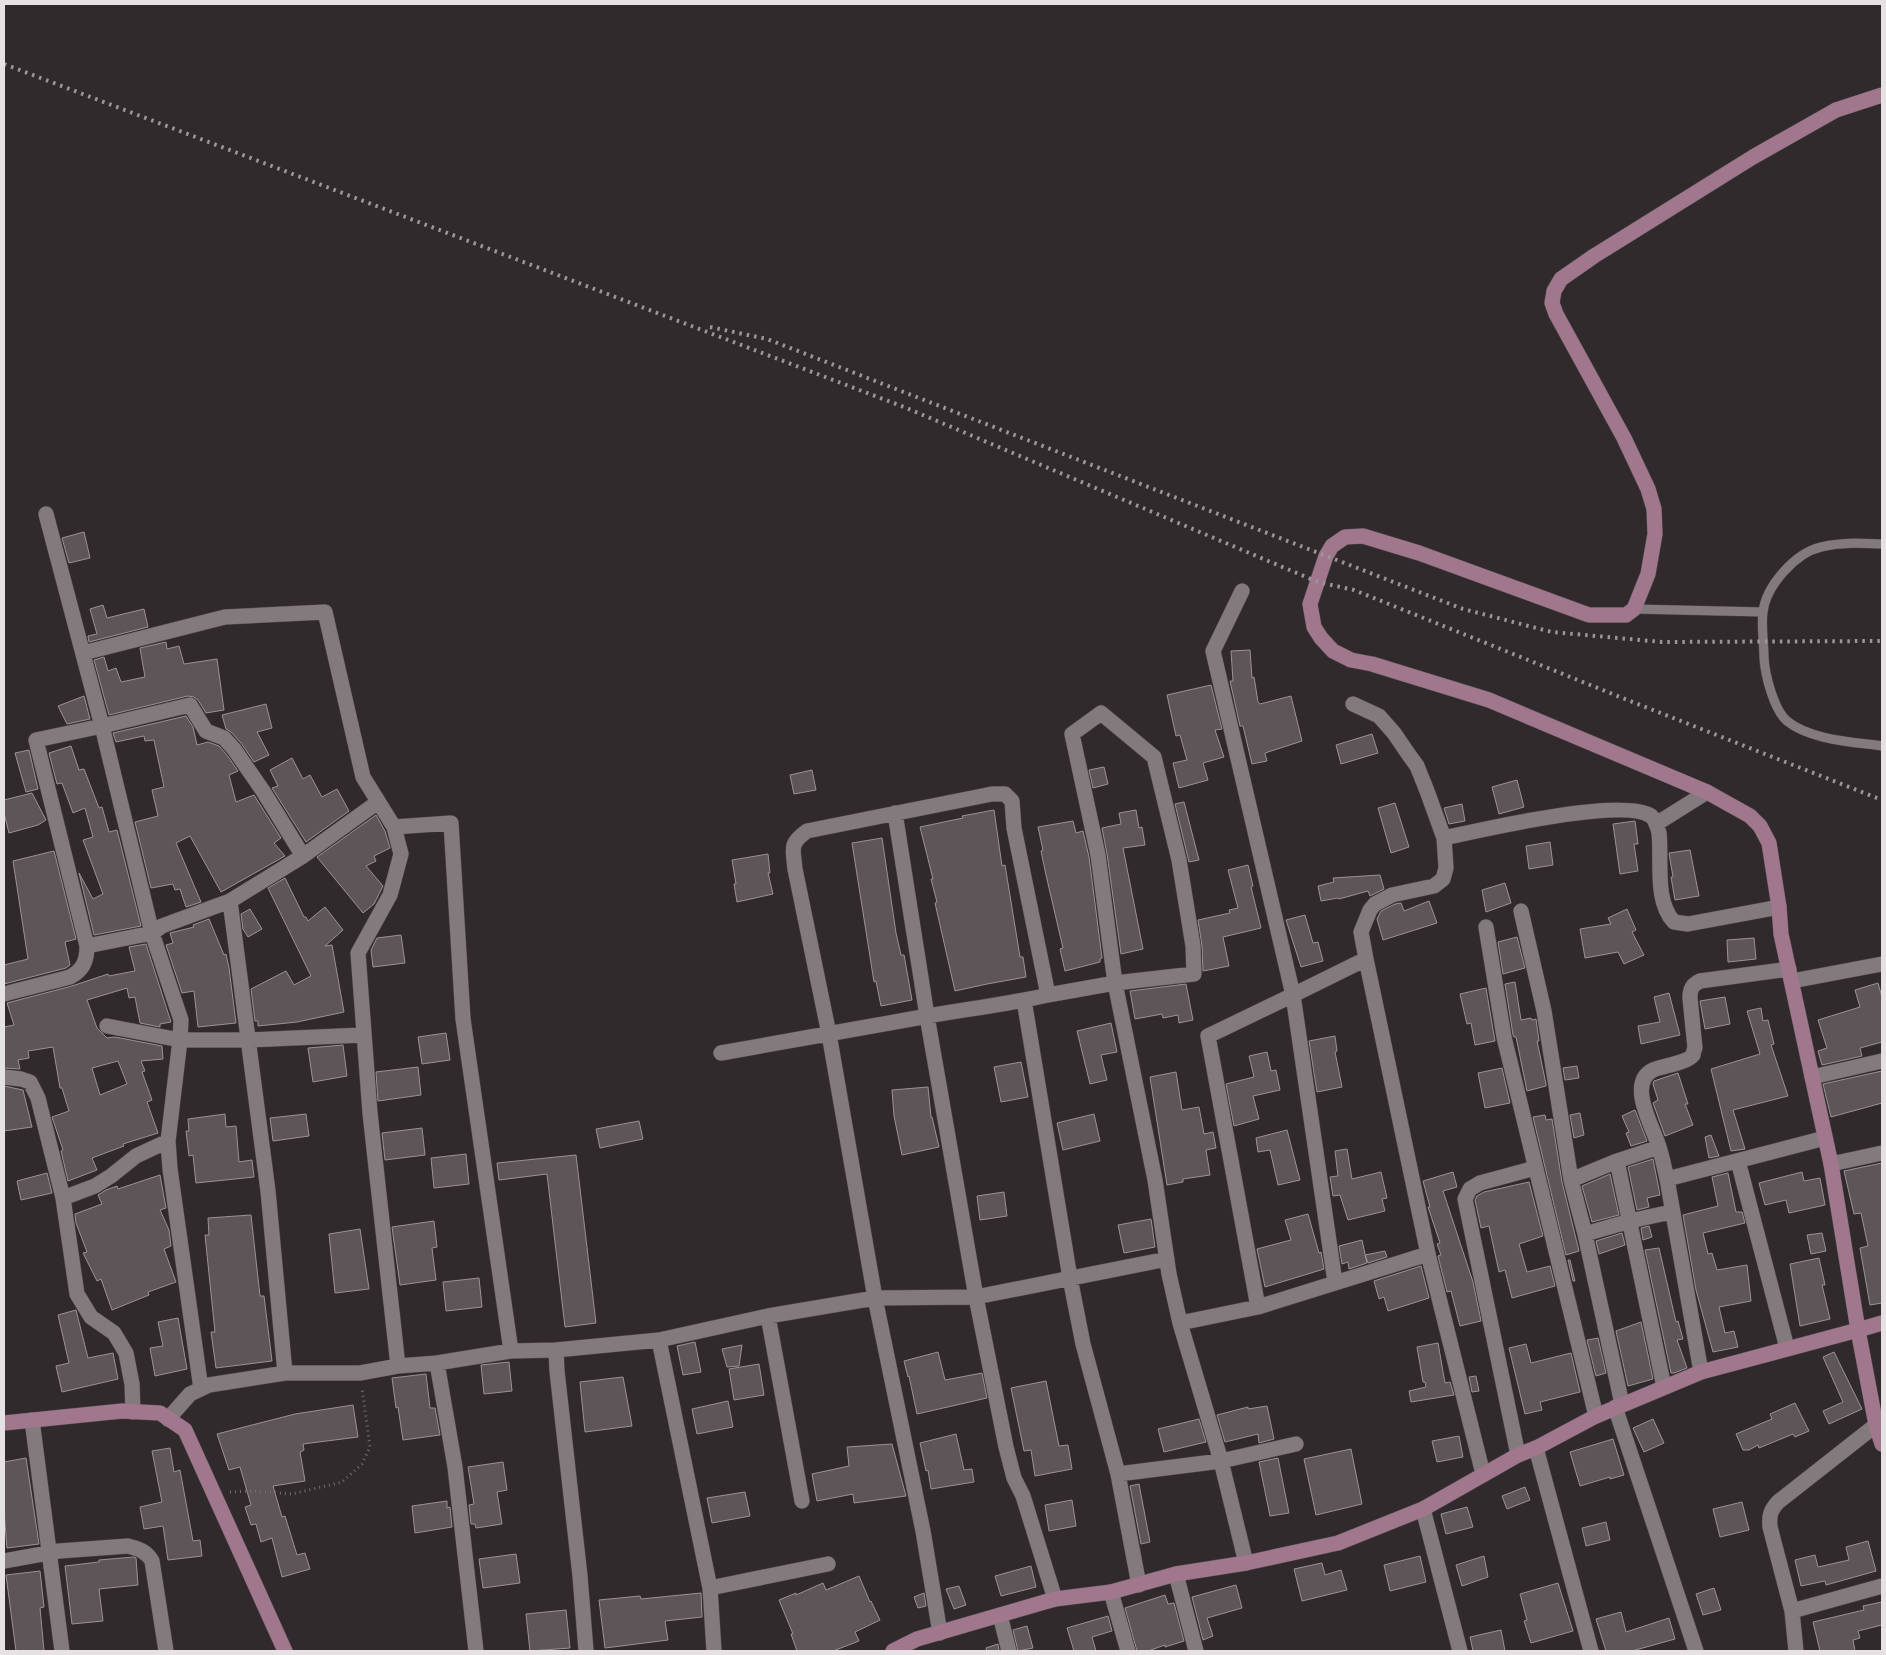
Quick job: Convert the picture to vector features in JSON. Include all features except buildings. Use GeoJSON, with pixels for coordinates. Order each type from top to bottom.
{"type":"FeatureCollection","features":[{"type":"Feature","properties":{"kind":"street"},"geometry":{"type":"LineString","coordinates":[[1882,95],[1836,110],[1753,157],[1594,256],[1562,279],[1554,291],[1552,303],[1556,314],[1624,438],[1648,489],[1654,509],[1656,534],[1649,566],[1634,609],[1626,615],[1610,617],[1589,616],[1419,553],[1364,536],[1345,537],[1332,546],[1326,556],[1310,604],[1314,627],[1321,638],[1333,651],[1345,657],[1489,700],[1707,792],[1750,816],[1760,826],[1770,843],[1781,934],[1831,1164],[1858,1330],[1876,1425],[1882,1444]]}},
{"type":"Feature","properties":{"kind":"street"},"geometry":{"type":"LineString","coordinates":[[46,514],[102,726],[152,933],[181,1020],[168,1141],[171,1178],[201,1389]]}},
{"type":"Feature","properties":{"kind":"street"},"geometry":{"type":"LineString","coordinates":[[1242,591],[1213,651],[1293,994],[1335,1282]]}},
{"type":"Feature","properties":{"kind":"street"},"geometry":{"type":"LineString","coordinates":[[83,654],[225,618],[325,612],[363,777],[394,827],[401,854],[390,895],[358,953],[370,1113],[398,1366]]}},
{"type":"Feature","properties":{"kind":"street"},"geometry":{"type":"LineString","coordinates":[[1353,704],[1379,716],[1394,733],[1417,766],[1444,838],[1446,868],[1443,878],[1434,886],[1392,895],[1374,904],[1361,932],[1428,1254],[1483,1474]]}},
{"type":"Feature","properties":{"kind":"street"},"geometry":{"type":"LineString","coordinates":[[4,994],[70,977],[80,972],[87,959],[87,946],[36,740],[190,705],[206,731],[224,738],[234,749],[263,791],[302,856]]}},
{"type":"Feature","properties":{"kind":"street"},"geometry":{"type":"LineString","coordinates":[[721,1053],[1115,983],[1194,974],[1193,946],[1179,860],[1154,758],[1101,714],[1072,734],[1098,854],[1115,983],[1155,1180],[1167,1259],[1180,1323],[1221,1461],[1246,1563]]}},
{"type":"Feature","properties":{"kind":"street"},"geometry":{"type":"LineString","coordinates":[[1656,824],[1707,792]]}},
{"type":"Feature","properties":{"kind":"street"},"geometry":{"type":"LineString","coordinates":[[940,1632],[923,1531],[875,1298],[829,1034],[795,869],[793,848],[796,839],[807,831],[992,794],[1005,794],[1012,801],[1014,828],[1048,995]]}},
{"type":"Feature","properties":{"kind":"street"},"geometry":{"type":"LineString","coordinates":[[87,946],[152,933],[162,926],[230,901],[302,856],[378,802]]}},
{"type":"Feature","properties":{"kind":"street"},"geometry":{"type":"LineString","coordinates":[[1444,838],[1512,823],[1607,811],[1633,810],[1652,816],[1656,824],[1659,833],[1660,878],[1667,914],[1674,922],[1688,924],[1779,907]]}},
{"type":"Feature","properties":{"kind":"street"},"geometry":{"type":"LineString","coordinates":[[895,813],[927,1016],[976,1297],[1014,1478],[1023,1496],[1056,1599]]}},
{"type":"Feature","properties":{"kind":"street"},"geometry":{"type":"LineString","coordinates":[[394,827],[451,823],[463,1018],[511,1351]]}},
{"type":"Feature","properties":{"kind":"street"},"geometry":{"type":"LineString","coordinates":[[230,901],[268,1191],[285,1373]]}},
{"type":"Feature","properties":{"kind":"street"},"geometry":{"type":"LineString","coordinates":[[1521,911],[1544,1011],[1571,1180],[1585,1234],[1618,1406],[1696,1651]]}},
{"type":"Feature","properties":{"kind":"street"},"geometry":{"type":"LineString","coordinates":[[1486,927],[1504,1037],[1596,1416]]}},
{"type":"Feature","properties":{"kind":"street"},"geometry":{"type":"LineString","coordinates":[[1258,1307],[1208,1036],[1366,960]]}},
{"type":"Feature","properties":{"kind":"street"},"geometry":{"type":"LineString","coordinates":[[1701,1372],[1666,1178],[1659,1147],[1641,1097],[1640,1087],[1647,1074],[1688,1059],[1693,1055],[1695,1048],[1690,998],[1692,986],[1700,981],[1790,975],[1882,964]]}},
{"type":"Feature","properties":{"kind":"street"},"geometry":{"type":"LineString","coordinates":[[1024,1000],[1070,1278],[1083,1344],[1118,1474],[1139,1585]]}},
{"type":"Feature","properties":{"kind":"street"},"geometry":{"type":"LineString","coordinates":[[107,1026],[180,1040],[247,1040],[363,1035]]}},
{"type":"Feature","properties":{"kind":"street"},"geometry":{"type":"LineString","coordinates":[[1812,1077],[1882,1061]]}},
{"type":"Feature","properties":{"kind":"street"},"geometry":{"type":"LineString","coordinates":[[4,1077],[30,1082],[38,1098],[63,1198],[77,1294],[91,1317],[114,1333],[126,1353],[132,1384],[133,1412]]}},
{"type":"Feature","properties":{"kind":"street"},"geometry":{"type":"LineString","coordinates":[[1666,1178],[1825,1138]]}},
{"type":"Feature","properties":{"kind":"street"},"geometry":{"type":"LineString","coordinates":[[63,1198],[95,1186],[136,1156],[168,1141]]}},
{"type":"Feature","properties":{"kind":"street"},"geometry":{"type":"LineString","coordinates":[[1571,1180],[1659,1147]]}},
{"type":"Feature","properties":{"kind":"street"},"geometry":{"type":"LineString","coordinates":[[1831,1164],[1882,1154]]}},
{"type":"Feature","properties":{"kind":"street"},"geometry":{"type":"LineString","coordinates":[[1738,1161],[1787,1348]]}},
{"type":"Feature","properties":{"kind":"street"},"geometry":{"type":"LineString","coordinates":[[1617,1162],[1664,1387]]}},
{"type":"Feature","properties":{"kind":"street"},"geometry":{"type":"LineString","coordinates":[[1518,1455],[1465,1199],[1470,1189],[1480,1183],[1535,1168]]}},
{"type":"Feature","properties":{"kind":"street"},"geometry":{"type":"LineString","coordinates":[[1585,1234],[1671,1212]]}},
{"type":"Feature","properties":{"kind":"street"},"geometry":{"type":"LineString","coordinates":[[1180,1323],[1258,1307],[1428,1254]]}},
{"type":"Feature","properties":{"kind":"street"},"geometry":{"type":"LineString","coordinates":[[168,1419],[190,1394],[209,1385],[285,1373],[360,1372],[398,1366],[437,1364],[511,1351],[556,1350],[660,1340],[768,1316],[875,1298],[976,1297],[1167,1259]]}},
{"type":"Feature","properties":{"kind":"street"},"geometry":{"type":"LineString","coordinates":[[768,1316],[802,1501]]}},
{"type":"Feature","properties":{"kind":"street"},"geometry":{"type":"LineString","coordinates":[[893,1651],[917,1639],[1056,1599],[1111,1592],[1176,1574],[1246,1563],[1338,1543],[1423,1509],[1518,1455],[1536,1448],[1596,1416],[1701,1372],[1882,1324]]}},
{"type":"Feature","properties":{"kind":"street"},"geometry":{"type":"LineString","coordinates":[[660,1340],[710,1588],[714,1651]]}},
{"type":"Feature","properties":{"kind":"street"},"geometry":{"type":"LineString","coordinates":[[556,1350],[586,1651]]}},
{"type":"Feature","properties":{"kind":"street"},"geometry":{"type":"LineString","coordinates":[[437,1364],[455,1467],[476,1651]]}},
{"type":"Feature","properties":{"kind":"street"},"geometry":{"type":"LineString","coordinates":[[4,1423],[122,1411],[160,1413],[185,1430],[285,1651]]}},
{"type":"Feature","properties":{"kind":"street"},"geometry":{"type":"LineString","coordinates":[[32,1420],[62,1651]]}},
{"type":"Feature","properties":{"kind":"street"},"geometry":{"type":"LineString","coordinates":[[1796,1651],[1792,1610],[1770,1527],[1769,1516],[1772,1509],[1876,1425]]}},
{"type":"Feature","properties":{"kind":"street"},"geometry":{"type":"LineString","coordinates":[[1118,1474],[1221,1461],[1296,1444]]}},
{"type":"Feature","properties":{"kind":"street"},"geometry":{"type":"LineString","coordinates":[[1536,1448],[1591,1651]]}},
{"type":"Feature","properties":{"kind":"street"},"geometry":{"type":"LineString","coordinates":[[1423,1509],[1460,1651]]}},
{"type":"Feature","properties":{"kind":"street"},"geometry":{"type":"LineString","coordinates":[[4,1561],[50,1553],[128,1546],[138,1549],[147,1554],[152,1562],[166,1651]]}},
{"type":"Feature","properties":{"kind":"street"},"geometry":{"type":"LineString","coordinates":[[710,1588],[828,1564]]}},
{"type":"Feature","properties":{"kind":"street"},"geometry":{"type":"LineString","coordinates":[[1176,1574],[1196,1651]]}},
{"type":"Feature","properties":{"kind":"street"},"geometry":{"type":"LineString","coordinates":[[1792,1610],[1882,1586]]}},
{"type":"Feature","properties":{"kind":"street"},"geometry":{"type":"LineString","coordinates":[[1111,1592],[1128,1651]]}},
{"type":"Feature","properties":{"kind":"street"},"geometry":{"type":"LineString","coordinates":[[1000,1615],[1009,1651]]}},
{"type":"Feature","properties":{"kind":"lane"},"geometry":{"type":"LineString","coordinates":[[1882,544],[1842,544],[1819,547],[1790,565],[1774,582],[1763,612],[1765,665],[1768,682],[1773,698],[1786,721],[1816,736],[1882,746]]}},
{"type":"Feature","properties":{"kind":"lane"},"geometry":{"type":"LineString","coordinates":[[1634,609],[1763,612]]}},
{"type":"Feature","properties":{"kind":"path"},"geometry":{"type":"LineString","coordinates":[[213,1492],[251,1491],[292,1494],[342,1482],[362,1464],[370,1447],[360,1372]]}},
{"type":"Feature","properties":{"kind":"railway"},"geometry":{"type":"LineString","coordinates":[[4,64],[904,407],[1318,582],[1354,590],[1882,800]]}},
{"type":"Feature","properties":{"kind":"railway"},"geometry":{"type":"LineString","coordinates":[[710,327],[767,339],[1463,609],[1552,632],[1662,642],[1882,641]]}}]}
